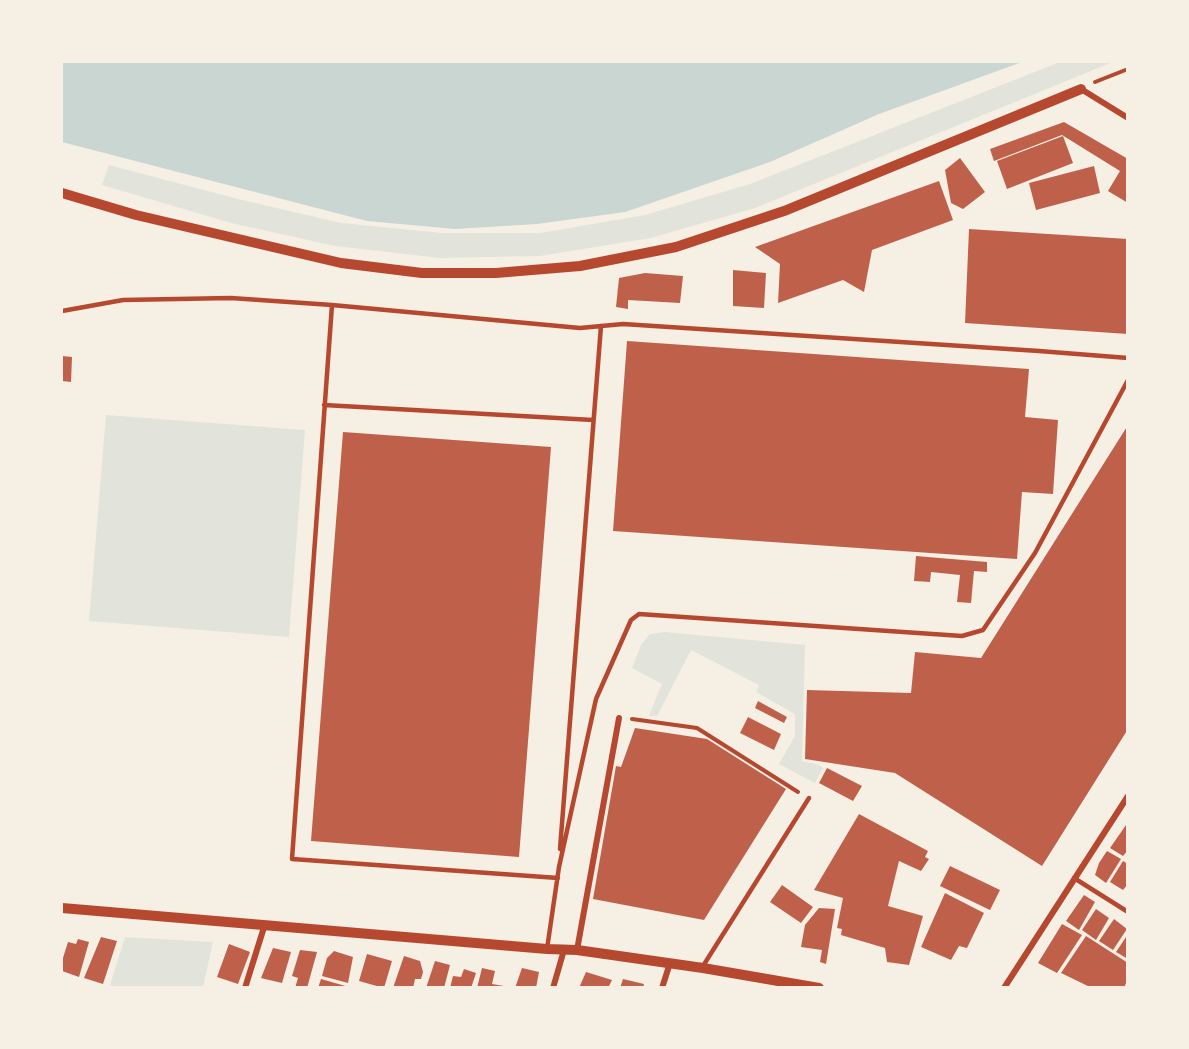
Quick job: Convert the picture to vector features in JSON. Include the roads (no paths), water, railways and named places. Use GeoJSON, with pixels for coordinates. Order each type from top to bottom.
{"type":"FeatureCollection","features":[{"type":"Feature","properties":{"kind":"street"},"geometry":{"type":"LineString","coordinates":[[62,193],[136,215],[341,263],[422,273],[496,273],[580,266],[676,247],[784,211],[1081,89],[1128,118]]}},
{"type":"Feature","properties":{"kind":"street"},"geometry":{"type":"LineString","coordinates":[[577,950],[619,718]]}},
{"type":"Feature","properties":{"kind":"street"},"geometry":{"type":"LineString","coordinates":[[1004,987],[1128,796]]}},
{"type":"Feature","properties":{"kind":"street"},"geometry":{"type":"LineString","coordinates":[[62,908],[577,950],[703,968],[777,984],[819,987]]}},
{"type":"Feature","properties":{"kind":"street"},"geometry":{"type":"LineString","coordinates":[[245,987],[265,924]]}},
{"type":"Feature","properties":{"kind":"street"},"geometry":{"type":"LineString","coordinates":[[553,987],[564,950]]}},
{"type":"Feature","properties":{"kind":"street"},"geometry":{"type":"LineString","coordinates":[[662,987],[670,963]]}},
{"type":"Feature","properties":{"kind":"lane"},"geometry":{"type":"LineString","coordinates":[[62,311],[123,300],[231,297],[580,328],[623,324],[1128,358]]}},
{"type":"Feature","properties":{"kind":"lane"},"geometry":{"type":"LineString","coordinates":[[332,305],[292,859],[558,878]]}},
{"type":"Feature","properties":{"kind":"lane"},"geometry":{"type":"LineString","coordinates":[[547,949],[559,867],[601,326]]}},
{"type":"Feature","properties":{"kind":"lane"},"geometry":{"type":"LineString","coordinates":[[559,867],[596,699],[631,620],[639,614],[962,636],[983,630],[1035,553],[1128,380]]}},
{"type":"Feature","properties":{"kind":"lane"},"geometry":{"type":"LineString","coordinates":[[324,405],[593,420]]}},
{"type":"Feature","properties":{"kind":"lane"},"geometry":{"type":"LineString","coordinates":[[703,968],[809,798]]}},
{"type":"Feature","properties":{"kind":"lane"},"geometry":{"type":"LineString","coordinates":[[1120,807],[1128,812]]}},
{"type":"Feature","properties":{"kind":"lane"},"geometry":{"type":"LineString","coordinates":[[1074,878],[1128,912]]}}]}
